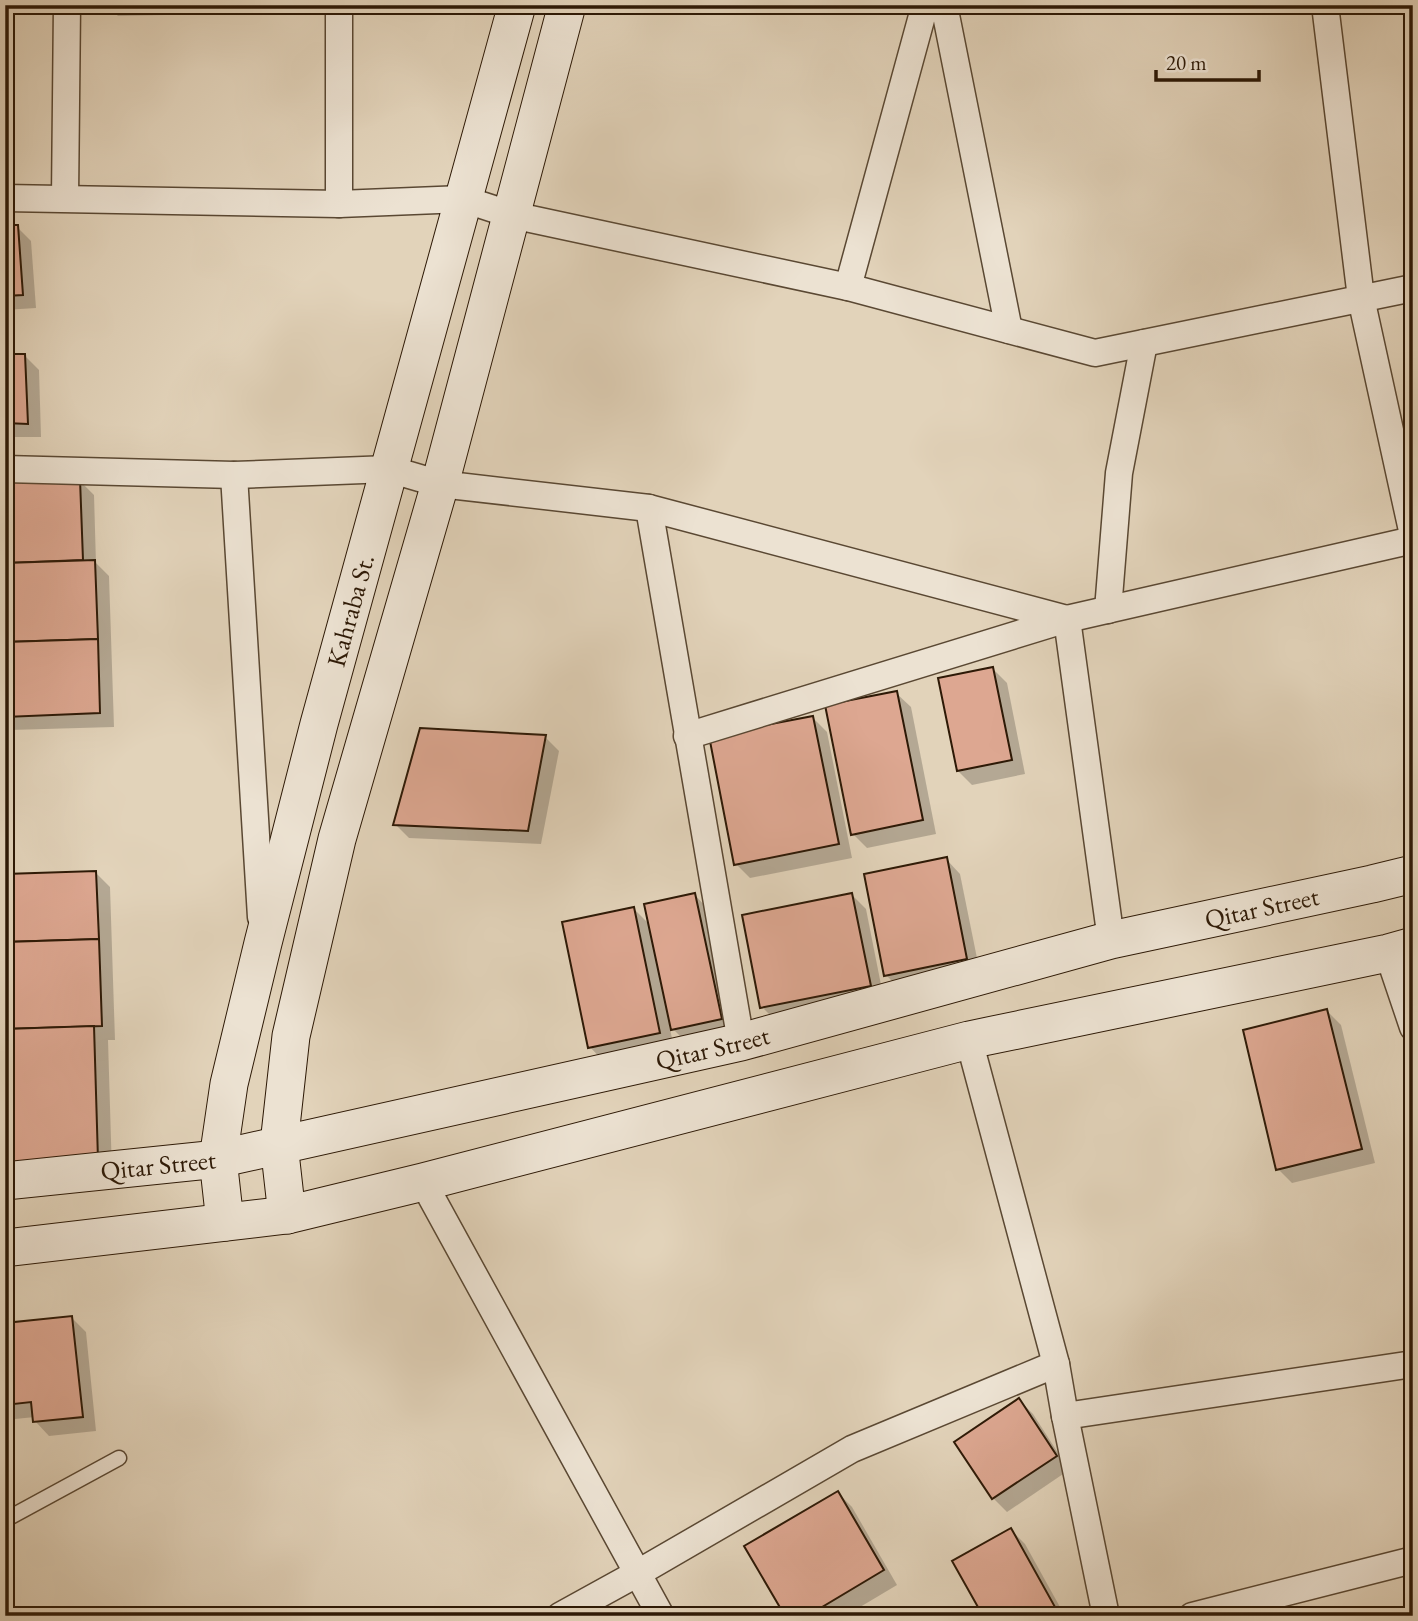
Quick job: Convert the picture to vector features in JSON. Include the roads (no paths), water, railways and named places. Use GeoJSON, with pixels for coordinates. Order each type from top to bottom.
{"type":"FeatureCollection","features":[{"type":"Feature","properties":{"kind":"main road","name":"Kahraba St."},"geometry":{"type":"LineString","coordinates":[[225,1222],[218,1159],[229,1084],[322,711],[517,5]]}},
{"type":"Feature","properties":{"kind":"main road","name":"Kahraba St."},"geometry":{"type":"LineString","coordinates":[[287,1215],[279,1144],[291,1036],[337,839],[440,484],[567,5]]}},
{"type":"Feature","properties":{"kind":"main road","name":"Qitar Street"},"geometry":{"type":"LineString","coordinates":[[5,1181],[218,1159],[741,1042],[1111,940],[1413,874]]}},
{"type":"Feature","properties":{"kind":"main road"},"geometry":{"type":"LineString","coordinates":[[5,1248],[287,1215],[969,1040],[1400,950]]}},
{"type":"Feature","properties":{"kind":"street"},"geometry":{"type":"LineString","coordinates":[[65,198],[67,5]]}},
{"type":"Feature","properties":{"kind":"street"},"geometry":{"type":"LineString","coordinates":[[339,5],[339,204]]}},
{"type":"Feature","properties":{"kind":"street"},"geometry":{"type":"LineString","coordinates":[[849,286],[925,5]]}},
{"type":"Feature","properties":{"kind":"street"},"geometry":{"type":"LineString","coordinates":[[944,5],[1009,330]]}},
{"type":"Feature","properties":{"kind":"street"},"geometry":{"type":"LineString","coordinates":[[687,736],[1067,620],[1413,538],[1361,298],[1325,5]]}},
{"type":"Feature","properties":{"kind":"street"},"geometry":{"type":"LineString","coordinates":[[5,198],[339,204],[463,199],[512,215],[849,286],[1095,353],[1413,288]]}},
{"type":"Feature","properties":{"kind":"street"},"geometry":{"type":"LineString","coordinates":[[1108,610],[1119,473],[1144,343]]}},
{"type":"Feature","properties":{"kind":"street"},"geometry":{"type":"LineString","coordinates":[[5,469],[234,475],[388,469],[440,484],[649,508],[1067,620]]}},
{"type":"Feature","properties":{"kind":"street"},"geometry":{"type":"LineString","coordinates":[[234,475],[263,943]]}},
{"type":"Feature","properties":{"kind":"street"},"geometry":{"type":"LineString","coordinates":[[649,508],[741,1042]]}},
{"type":"Feature","properties":{"kind":"street"},"geometry":{"type":"LineString","coordinates":[[1067,620],[1111,940]]}},
{"type":"Feature","properties":{"kind":"street"},"geometry":{"type":"LineString","coordinates":[[1400,950],[1413,1027]]}},
{"type":"Feature","properties":{"kind":"street"},"geometry":{"type":"LineString","coordinates":[[969,1040],[1056,1364],[1106,1616]]}},
{"type":"Feature","properties":{"kind":"street"},"geometry":{"type":"LineString","coordinates":[[423,1182],[661,1616]]}},
{"type":"Feature","properties":{"kind":"street"},"geometry":{"type":"LineString","coordinates":[[560,1616],[852,1449],[1056,1364]]}},
{"type":"Feature","properties":{"kind":"street"},"geometry":{"type":"LineString","coordinates":[[1065,1416],[1413,1364]]}},
{"type":"Feature","properties":{"kind":"street"},"geometry":{"type":"LineString","coordinates":[[1192,1616],[1413,1560]]}},
{"type":"Feature","properties":{"kind":"lane"},"geometry":{"type":"LineString","coordinates":[[5,1520],[119,1458]]}}]}
